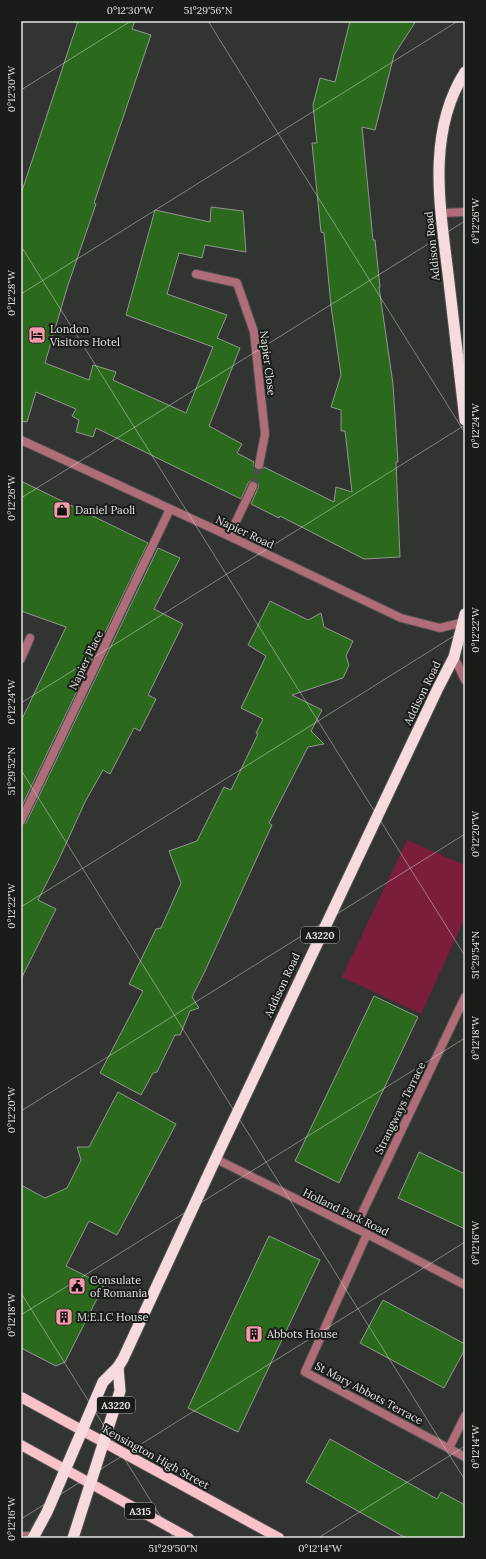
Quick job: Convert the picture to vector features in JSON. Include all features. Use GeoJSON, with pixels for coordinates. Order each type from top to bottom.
{"type":"FeatureCollection","features":[{"type":"Feature","properties":{"kind":"highway","name":"Addison Road"},"geometry":{"type":"LineString","coordinates":[[465,72],[450,101],[442,131],[438,166],[441,214],[465,420]]}},
{"type":"Feature","properties":{"kind":"highway","name":"Addison Road"},"geometry":{"type":"LineString","coordinates":[[34,1537],[47,1512],[103,1382],[118,1367],[438,688],[454,657],[464,618]]}},
{"type":"Feature","properties":{"kind":"highway","name":"Addison Road"},"geometry":{"type":"LineString","coordinates":[[73,1538],[120,1391],[118,1367]]}},
{"type":"Feature","properties":{"kind":"main road","name":"Kensington High Street"},"geometry":{"type":"LineString","coordinates":[[21,1397],[279,1538]]}},
{"type":"Feature","properties":{"kind":"main road","name":"A315"},"geometry":{"type":"LineString","coordinates":[[21,1445],[189,1538]]}},
{"type":"Feature","properties":{"kind":"street"},"geometry":{"type":"LineString","coordinates":[[441,214],[465,212]]}},
{"type":"Feature","properties":{"kind":"street","name":"Napier Close"},"geometry":{"type":"LineString","coordinates":[[196,274],[237,283],[254,332],[265,434],[259,465]]}},
{"type":"Feature","properties":{"kind":"street","name":"Napier Road"},"geometry":{"type":"LineString","coordinates":[[21,440],[229,536],[401,618],[440,628],[464,618]]}},
{"type":"Feature","properties":{"kind":"street"},"geometry":{"type":"LineString","coordinates":[[229,536],[253,486]]}},
{"type":"Feature","properties":{"kind":"street","name":"Napier Place"},"geometry":{"type":"LineString","coordinates":[[21,821],[170,509]]}},
{"type":"Feature","properties":{"kind":"street"},"geometry":{"type":"LineString","coordinates":[[21,659],[30,638]]}},
{"type":"Feature","properties":{"kind":"street"},"geometry":{"type":"LineString","coordinates":[[454,657],[465,680]]}},
{"type":"Feature","properties":{"kind":"street","name":"Strangways Terrace"},"geometry":{"type":"LineString","coordinates":[[355,1228],[465,997]]}},
{"type":"Feature","properties":{"kind":"street","name":"Holland Park Road"},"geometry":{"type":"LineString","coordinates":[[216,1158],[367,1234],[465,1286]]}},
{"type":"Feature","properties":{"kind":"street","name":"St Mary Abbots Terrace"},"geometry":{"type":"LineString","coordinates":[[367,1234],[306,1372],[465,1457]]}},
{"type":"Feature","properties":{"kind":"street"},"geometry":{"type":"LineString","coordinates":[[449,1448],[465,1416]]}},
{"type":"Feature","properties":{"kind":"street"},"geometry":{"type":"LineString","coordinates":[[21,1536],[34,1537]]}},
{"type":"Feature","properties":{"kind":"shaded area"},"geometry":{"type":"Polygon","coordinates":[[[407,840],[465,865],[465,918],[421,1014],[342,977],[407,840]]]}},
{"type":"Feature","properties":{"kind":"building"},"geometry":{"type":"Polygon","coordinates":[[[78,21],[135,21],[132,29],[151,35],[94,203],[96,204],[68,285],[45,363],[89,380],[93,365],[116,372],[113,380],[186,413],[213,347],[126,315],[155,210],[210,222],[211,207],[243,211],[246,252],[205,245],[202,258],[179,253],[167,294],[227,315],[217,338],[240,348],[209,426],[242,444],[237,453],[254,462],[256,469],[260,470],[264,467],[334,502],[336,487],[352,492],[345,431],[341,431],[341,410],[331,407],[341,375],[331,306],[324,233],[321,232],[312,143],[317,143],[313,105],[320,78],[335,82],[350,21],[416,21],[394,55],[375,130],[362,127],[373,240],[375,240],[379,287],[393,384],[398,462],[396,462],[400,557],[364,559],[280,516],[279,518],[251,504],[258,488],[258,483],[255,481],[250,481],[248,483],[241,499],[96,428],[93,437],[76,432],[79,420],[72,416],[76,409],[36,392],[27,422],[21,421],[21,194],[78,21]]]}},
{"type":"Feature","properties":{"kind":"building"},"geometry":{"type":"Polygon","coordinates":[[[21,481],[148,543],[21,808],[21,721],[66,627],[21,611],[21,481]]]}},
{"type":"Feature","properties":{"kind":"building"},"geometry":{"type":"Polygon","coordinates":[[[158,548],[180,558],[154,609],[183,624],[148,695],[156,699],[140,731],[134,728],[110,774],[103,770],[85,802],[59,859],[38,900],[56,909],[21,979],[21,826],[26,823],[158,548]]]}},
{"type":"Feature","properties":{"kind":"building"},"geometry":{"type":"Polygon","coordinates":[[[270,601],[308,620],[321,613],[324,627],[353,641],[346,656],[349,665],[343,678],[292,695],[322,710],[311,731],[324,744],[308,747],[269,823],[272,825],[192,997],[199,1008],[190,1011],[180,1035],[175,1035],[157,1072],[153,1073],[141,1095],[100,1073],[143,991],[129,984],[156,929],[161,928],[181,883],[169,851],[197,841],[224,787],[231,790],[258,734],[256,733],[263,719],[241,708],[266,656],[248,645],[270,601]]]}},
{"type":"Feature","properties":{"kind":"building"},"geometry":{"type":"Polygon","coordinates":[[[374,996],[418,1017],[339,1183],[295,1161],[374,996]]]}},
{"type":"Feature","properties":{"kind":"building"},"geometry":{"type":"Polygon","coordinates":[[[118,1092],[176,1124],[117,1235],[89,1221],[66,1266],[104,1285],[65,1362],[56,1366],[21,1348],[21,1185],[45,1198],[67,1188],[81,1160],[77,1147],[89,1147],[118,1092]]]}},
{"type":"Feature","properties":{"kind":"building"},"geometry":{"type":"Polygon","coordinates":[[[419,1152],[465,1174],[465,1229],[398,1198],[419,1152]]]}},
{"type":"Feature","properties":{"kind":"building","name":"Abbots House"},"geometry":{"type":"Polygon","coordinates":[[[269,1236],[320,1260],[238,1432],[188,1408],[269,1236]]]}},
{"type":"Feature","properties":{"kind":"building"},"geometry":{"type":"Polygon","coordinates":[[[383,1300],[465,1344],[465,1349],[444,1388],[360,1343],[383,1300]]]}},
{"type":"Feature","properties":{"kind":"building"},"geometry":{"type":"Polygon","coordinates":[[[330,1439],[437,1499],[441,1492],[465,1505],[465,1538],[406,1538],[306,1482],[330,1439]]]}},
{"type":"Feature","properties":{"kind":"tunnel"},"geometry":{"type":"LineString","coordinates":[[253,486],[259,465]]}},
{"type":"Feature","properties":{"kind":"place","name":"London Visitors Hotel"},"geometry":{"type":"Point","coordinates":[37,335]}},
{"type":"Feature","properties":{"kind":"place","name":"Daniel Paoli"},"geometry":{"type":"Point","coordinates":[62,510]}},
{"type":"Feature","properties":{"kind":"place","name":"Consulate of Romania"},"geometry":{"type":"Point","coordinates":[77,1286]}},
{"type":"Feature","properties":{"kind":"place","name":"M.E.I.C House"},"geometry":{"type":"Point","coordinates":[64,1317]}},
{"type":"Feature","properties":{"kind":"place","name":"Abbots House"},"geometry":{"type":"Point","coordinates":[254,1334]}}]}
